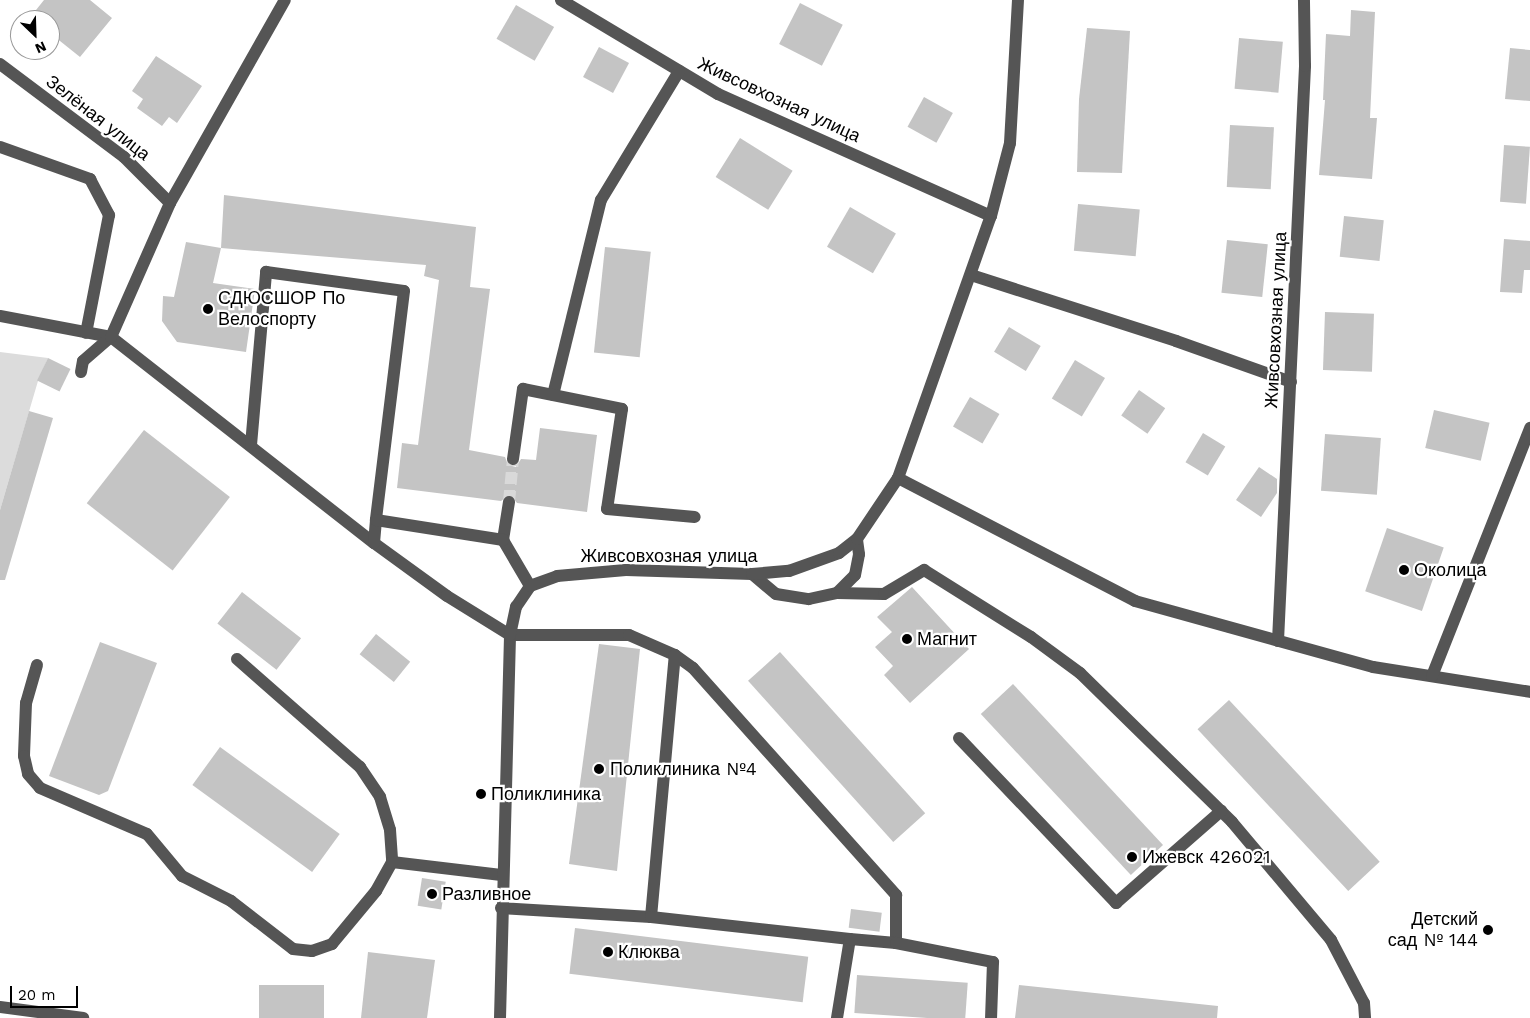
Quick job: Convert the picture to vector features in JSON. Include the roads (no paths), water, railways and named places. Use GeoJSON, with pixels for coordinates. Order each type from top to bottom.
{"type":"FeatureCollection","features":[{"type":"Feature","properties":{"kind":"street"},"geometry":{"type":"LineString","coordinates":[[81,372],[83,361],[111,337],[170,203],[285,0]]}},
{"type":"Feature","properties":{"kind":"street","name":"Живсовхозная улица"},"geometry":{"type":"LineString","coordinates":[[561,0],[718,94],[991,216]]}},
{"type":"Feature","properties":{"kind":"street","name":"Живсовхозная улица"},"geometry":{"type":"LineString","coordinates":[[530,586],[557,576],[586,571],[752,574],[789,571],[818,563],[839,553],[857,539],[898,478],[991,216],[1010,143],[1018,0]]}},
{"type":"Feature","properties":{"kind":"street","name":"Живсовхозная улица"},"geometry":{"type":"LineString","coordinates":[[1278,641],[1305,66],[1304,0]]}},
{"type":"Feature","properties":{"kind":"street","name":"Зелёная улица"},"geometry":{"type":"LineString","coordinates":[[0,64],[124,157],[170,203]]}},
{"type":"Feature","properties":{"kind":"street"},"geometry":{"type":"LineString","coordinates":[[553,395],[601,200],[679,71]]}},
{"type":"Feature","properties":{"kind":"street"},"geometry":{"type":"LineString","coordinates":[[0,146],[90,179],[109,215],[86,333]]}},
{"type":"Feature","properties":{"kind":"street"},"geometry":{"type":"LineString","coordinates":[[251,445],[266,272],[404,290],[374,544]]}},
{"type":"Feature","properties":{"kind":"street"},"geometry":{"type":"LineString","coordinates":[[970,275],[1176,341],[1291,382]]}},
{"type":"Feature","properties":{"kind":"street"},"geometry":{"type":"LineString","coordinates":[[0,316],[111,337],[251,445],[374,544],[447,596],[510,635],[629,635],[675,654],[693,668],[896,895],[896,943]]}},
{"type":"Feature","properties":{"kind":"street"},"geometry":{"type":"LineString","coordinates":[[514,459],[523,388],[622,409],[607,509],[695,517]]}},
{"type":"Feature","properties":{"kind":"street"},"geometry":{"type":"LineString","coordinates":[[1432,676],[1530,428]]}},
{"type":"Feature","properties":{"kind":"street"},"geometry":{"type":"LineString","coordinates":[[898,478],[1135,601],[1373,667],[1530,692]]}},
{"type":"Feature","properties":{"kind":"street"},"geometry":{"type":"LineString","coordinates":[[500,1018],[501,875],[510,635],[516,607],[530,586],[503,540],[509,502]]}},
{"type":"Feature","properties":{"kind":"street"},"geometry":{"type":"LineString","coordinates":[[376,520],[503,540]]}},
{"type":"Feature","properties":{"kind":"street"},"geometry":{"type":"LineString","coordinates":[[837,593],[855,576],[859,554],[857,539]]}},
{"type":"Feature","properties":{"kind":"street"},"geometry":{"type":"LineString","coordinates":[[752,574],[776,594],[809,599],[837,593],[884,594],[924,570],[1031,637],[1080,673],[1221,811],[1331,940],[1364,1003],[1365,1018]]}},
{"type":"Feature","properties":{"kind":"street"},"geometry":{"type":"LineString","coordinates":[[651,917],[675,654]]}},
{"type":"Feature","properties":{"kind":"street"},"geometry":{"type":"LineString","coordinates":[[37,665],[26,703],[24,756],[28,774],[40,788],[147,834],[182,876],[231,901],[293,949],[312,951],[332,944],[376,891],[392,862],[390,830],[380,796],[360,767],[237,659]]}},
{"type":"Feature","properties":{"kind":"street"},"geometry":{"type":"LineString","coordinates":[[959,738],[1116,903],[1221,811]]}},
{"type":"Feature","properties":{"kind":"street"},"geometry":{"type":"LineString","coordinates":[[392,862],[501,875]]}},
{"type":"Feature","properties":{"kind":"street"},"geometry":{"type":"LineString","coordinates":[[501,908],[651,917],[896,943],[993,962],[991,1018]]}},
{"type":"Feature","properties":{"kind":"street"},"geometry":{"type":"LineString","coordinates":[[837,1018],[850,939]]}},
{"type":"Feature","properties":{"kind":"street"},"geometry":{"type":"LineString","coordinates":[[0,1007],[83,1018]]}},
{"type":"Feature","properties":{"kind":"tunnel"},"geometry":{"type":"LineString","coordinates":[[509,502],[513,459]]}},
{"type":"Feature","properties":{"kind":"place","name":"СДЮСШОР По Велоспорту"},"geometry":{"type":"Point","coordinates":[208,309]}},
{"type":"Feature","properties":{"kind":"place","name":"Околица"},"geometry":{"type":"Point","coordinates":[1404,570]}},
{"type":"Feature","properties":{"kind":"place","name":"Магнит"},"geometry":{"type":"Point","coordinates":[907,639]}},
{"type":"Feature","properties":{"kind":"place","name":"Поликлиника №4"},"geometry":{"type":"Point","coordinates":[599,769]}},
{"type":"Feature","properties":{"kind":"place","name":"Поликлиника"},"geometry":{"type":"Point","coordinates":[481,794]}},
{"type":"Feature","properties":{"kind":"place","name":"Ижевск 426021"},"geometry":{"type":"Point","coordinates":[1132,857]}},
{"type":"Feature","properties":{"kind":"place","name":"Разливное"},"geometry":{"type":"Point","coordinates":[432,894]}},
{"type":"Feature","properties":{"kind":"place","name":"Детский сад № 144"},"geometry":{"type":"Point","coordinates":[1488,930]}},
{"type":"Feature","properties":{"kind":"place","name":"Клюква"},"geometry":{"type":"Point","coordinates":[608,952]}}]}
